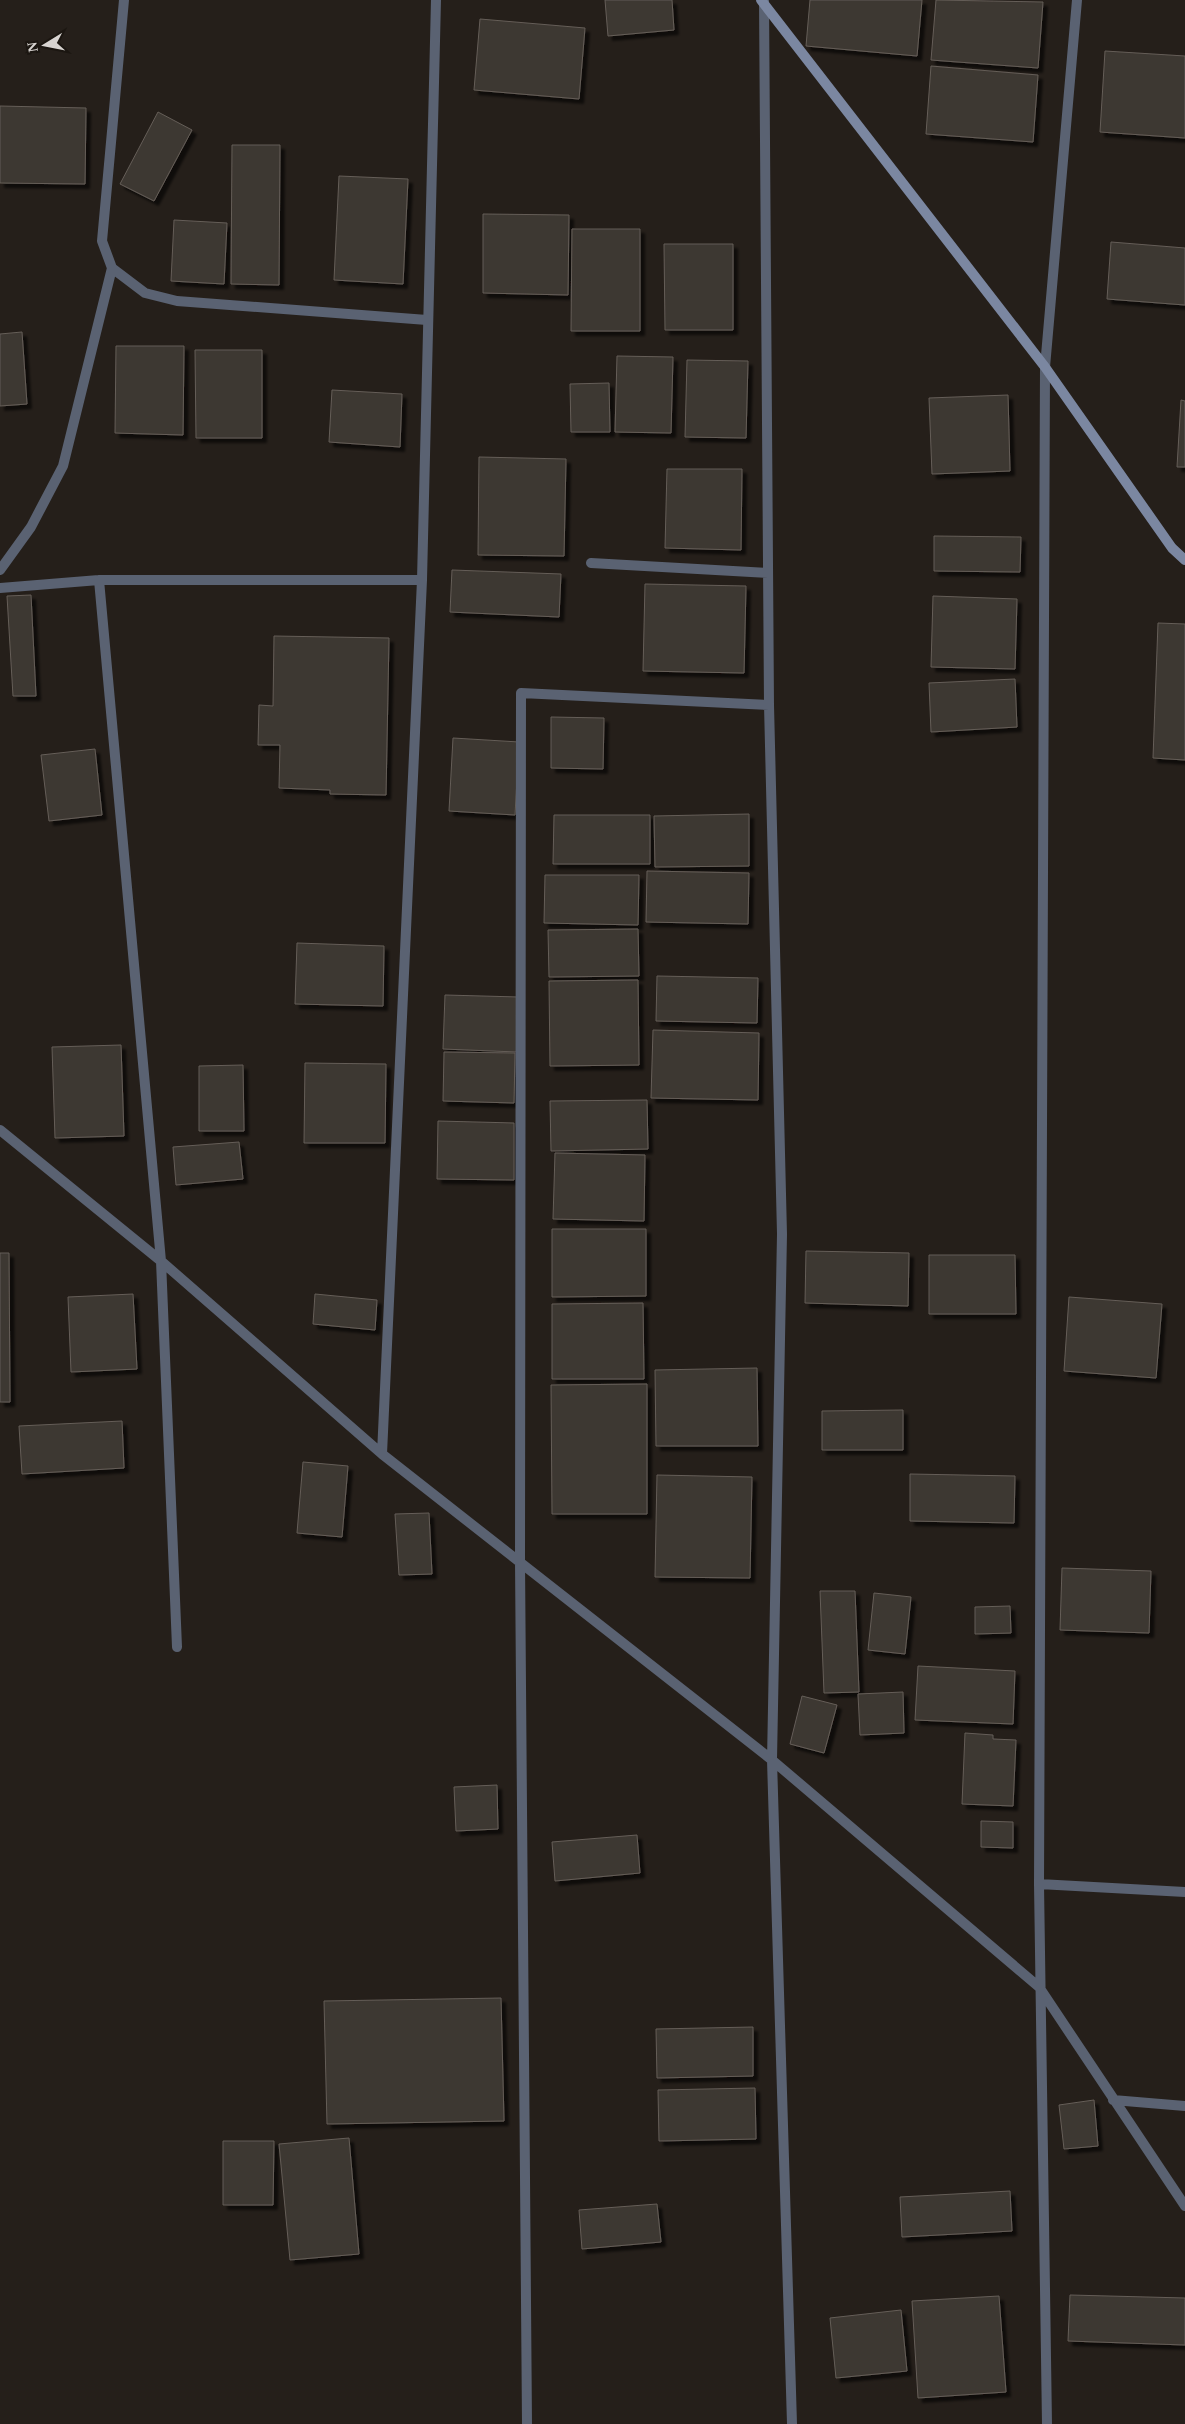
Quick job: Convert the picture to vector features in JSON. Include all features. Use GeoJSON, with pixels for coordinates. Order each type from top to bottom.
{"type":"FeatureCollection","features":[{"type":"Feature","properties":{"kind":"street"},"geometry":{"type":"LineString","coordinates":[[124,0],[102,241],[112,268],[145,293],[177,301],[426,320]]}},
{"type":"Feature","properties":{"kind":"street"},"geometry":{"type":"LineString","coordinates":[[382,1454],[422,580],[426,320],[436,0]]}},
{"type":"Feature","properties":{"kind":"street"},"geometry":{"type":"LineString","coordinates":[[1047,2424],[1039,1986],[1045,367],[1077,0]]}},
{"type":"Feature","properties":{"kind":"street"},"geometry":{"type":"LineString","coordinates":[[763,2],[1045,367],[1172,548],[1185,560]]}},
{"type":"Feature","properties":{"kind":"street"},"geometry":{"type":"LineString","coordinates":[[763,2],[769,704],[782,1234],[772,1760],[792,2424]]}},
{"type":"Feature","properties":{"kind":"street"},"geometry":{"type":"LineString","coordinates":[[0,570],[31,527],[63,466],[112,268]]}},
{"type":"Feature","properties":{"kind":"street"},"geometry":{"type":"LineString","coordinates":[[591,562],[768,573]]}},
{"type":"Feature","properties":{"kind":"street"},"geometry":{"type":"LineString","coordinates":[[0,588],[99,580],[422,580]]}},
{"type":"Feature","properties":{"kind":"street"},"geometry":{"type":"LineString","coordinates":[[99,580],[161,1261],[177,1647]]}},
{"type":"Feature","properties":{"kind":"street"},"geometry":{"type":"LineString","coordinates":[[527,2424],[520,1562],[522,693],[769,704]]}},
{"type":"Feature","properties":{"kind":"street"},"geometry":{"type":"LineString","coordinates":[[0,1130],[161,1261],[382,1454],[772,1760],[1039,1986],[1185,2206]]}},
{"type":"Feature","properties":{"kind":"street"},"geometry":{"type":"LineString","coordinates":[[1039,1884],[1185,1892]]}},
{"type":"Feature","properties":{"kind":"street"},"geometry":{"type":"LineString","coordinates":[[1113,2100],[1185,2106]]}},
{"type":"Feature","properties":{"kind":"building"},"geometry":{"type":"Polygon","coordinates":[[[605,0],[672,0],[674,30],[608,36],[605,0]]]}},
{"type":"Feature","properties":{"kind":"building"},"geometry":{"type":"Polygon","coordinates":[[[810,0],[922,0],[917,56],[806,46],[810,0]]]}},
{"type":"Feature","properties":{"kind":"building"},"geometry":{"type":"Polygon","coordinates":[[[936,0],[1043,2],[1038,68],[931,60],[936,0]]]}},
{"type":"Feature","properties":{"kind":"building"},"geometry":{"type":"Polygon","coordinates":[[[480,19],[585,28],[579,99],[474,90],[480,19]]]}},
{"type":"Feature","properties":{"kind":"building"},"geometry":{"type":"Polygon","coordinates":[[[1105,51],[1185,56],[1185,138],[1100,132],[1105,51]]]}},
{"type":"Feature","properties":{"kind":"building"},"geometry":{"type":"Polygon","coordinates":[[[931,66],[1038,75],[1033,142],[926,134],[931,66]]]}},
{"type":"Feature","properties":{"kind":"building"},"geometry":{"type":"Polygon","coordinates":[[[0,106],[86,108],[85,184],[0,183],[0,106]]]}},
{"type":"Feature","properties":{"kind":"building"},"geometry":{"type":"Polygon","coordinates":[[[158,112],[192,130],[154,201],[120,184],[158,112]]]}},
{"type":"Feature","properties":{"kind":"building"},"geometry":{"type":"Polygon","coordinates":[[[232,145],[280,145],[279,285],[231,284],[232,145]]]}},
{"type":"Feature","properties":{"kind":"building"},"geometry":{"type":"Polygon","coordinates":[[[339,176],[408,179],[403,284],[334,280],[339,176]]]}},
{"type":"Feature","properties":{"kind":"building"},"geometry":{"type":"Polygon","coordinates":[[[483,214],[569,215],[568,295],[483,293],[483,214]]]}},
{"type":"Feature","properties":{"kind":"building"},"geometry":{"type":"Polygon","coordinates":[[[174,220],[227,223],[224,284],[171,281],[174,220]]]}},
{"type":"Feature","properties":{"kind":"building"},"geometry":{"type":"Polygon","coordinates":[[[572,229],[640,229],[640,331],[571,331],[572,229]]]}},
{"type":"Feature","properties":{"kind":"building"},"geometry":{"type":"Polygon","coordinates":[[[1111,242],[1185,248],[1185,305],[1107,299],[1111,242]]]}},
{"type":"Feature","properties":{"kind":"building"},"geometry":{"type":"Polygon","coordinates":[[[664,244],[733,244],[733,330],[665,330],[664,244]]]}},
{"type":"Feature","properties":{"kind":"building"},"geometry":{"type":"Polygon","coordinates":[[[22,332],[27,404],[0,406],[0,334],[22,332]]]}},
{"type":"Feature","properties":{"kind":"building"},"geometry":{"type":"Polygon","coordinates":[[[116,346],[184,346],[183,435],[115,433],[116,346]]]}},
{"type":"Feature","properties":{"kind":"building"},"geometry":{"type":"Polygon","coordinates":[[[195,350],[262,350],[262,438],[196,438],[195,350]]]}},
{"type":"Feature","properties":{"kind":"building"},"geometry":{"type":"Polygon","coordinates":[[[617,356],[673,357],[671,433],[615,432],[617,356]]]}},
{"type":"Feature","properties":{"kind":"building"},"geometry":{"type":"Polygon","coordinates":[[[687,360],[748,361],[746,438],[685,437],[687,360]]]}},
{"type":"Feature","properties":{"kind":"building"},"geometry":{"type":"Polygon","coordinates":[[[609,383],[610,432],[571,432],[570,384],[609,383]]]}},
{"type":"Feature","properties":{"kind":"building"},"geometry":{"type":"Polygon","coordinates":[[[332,390],[402,394],[400,447],[329,442],[332,390]]]}},
{"type":"Feature","properties":{"kind":"building"},"geometry":{"type":"Polygon","coordinates":[[[1008,395],[1010,471],[932,474],[929,398],[1008,395]]]}},
{"type":"Feature","properties":{"kind":"building"},"geometry":{"type":"Polygon","coordinates":[[[1181,400],[1185,401],[1185,467],[1177,467],[1181,400]]]}},
{"type":"Feature","properties":{"kind":"building"},"geometry":{"type":"Polygon","coordinates":[[[479,457],[566,459],[564,556],[478,555],[479,457]]]}},
{"type":"Feature","properties":{"kind":"building"},"geometry":{"type":"Polygon","coordinates":[[[667,469],[742,469],[741,550],[665,548],[667,469]]]}},
{"type":"Feature","properties":{"kind":"building"},"geometry":{"type":"Polygon","coordinates":[[[934,536],[1021,537],[1020,572],[934,571],[934,536]]]}},
{"type":"Feature","properties":{"kind":"building"},"geometry":{"type":"Polygon","coordinates":[[[452,570],[561,574],[559,617],[450,612],[452,570]]]}},
{"type":"Feature","properties":{"kind":"building"},"geometry":{"type":"Polygon","coordinates":[[[645,584],[746,586],[744,673],[643,671],[645,584]]]}},
{"type":"Feature","properties":{"kind":"building"},"geometry":{"type":"Polygon","coordinates":[[[31,595],[36,696],[13,696],[7,596],[31,595]]]}},
{"type":"Feature","properties":{"kind":"building"},"geometry":{"type":"Polygon","coordinates":[[[933,596],[1017,599],[1015,669],[931,667],[933,596]]]}},
{"type":"Feature","properties":{"kind":"building"},"geometry":{"type":"Polygon","coordinates":[[[1158,623],[1185,624],[1185,760],[1153,758],[1158,623]]]}},
{"type":"Feature","properties":{"kind":"building"},"geometry":{"type":"Polygon","coordinates":[[[274,636],[389,638],[386,795],[330,794],[330,790],[279,788],[280,745],[258,745],[259,705],[273,706],[274,636]]]}},
{"type":"Feature","properties":{"kind":"building"},"geometry":{"type":"Polygon","coordinates":[[[1015,679],[1017,727],[931,732],[929,683],[1015,679]]]}},
{"type":"Feature","properties":{"kind":"building"},"geometry":{"type":"Polygon","coordinates":[[[551,717],[604,718],[603,769],[551,768],[551,717]]]}},
{"type":"Feature","properties":{"kind":"building"},"geometry":{"type":"Polygon","coordinates":[[[453,738],[519,742],[515,815],[449,811],[453,738]]]}},
{"type":"Feature","properties":{"kind":"building"},"geometry":{"type":"Polygon","coordinates":[[[95,749],[102,815],[49,821],[41,755],[95,749]]]}},
{"type":"Feature","properties":{"kind":"building"},"geometry":{"type":"Polygon","coordinates":[[[749,814],[749,866],[655,867],[654,816],[749,814]]]}},
{"type":"Feature","properties":{"kind":"building"},"geometry":{"type":"Polygon","coordinates":[[[554,815],[650,815],[650,864],[553,864],[554,815]]]}},
{"type":"Feature","properties":{"kind":"building"},"geometry":{"type":"Polygon","coordinates":[[[647,871],[749,873],[748,924],[646,922],[647,871]]]}},
{"type":"Feature","properties":{"kind":"building"},"geometry":{"type":"Polygon","coordinates":[[[545,875],[639,875],[638,925],[544,923],[545,875]]]}},
{"type":"Feature","properties":{"kind":"building"},"geometry":{"type":"Polygon","coordinates":[[[638,929],[639,976],[549,977],[548,930],[638,929]]]}},
{"type":"Feature","properties":{"kind":"building"},"geometry":{"type":"Polygon","coordinates":[[[297,943],[384,946],[383,1006],[295,1004],[297,943]]]}},
{"type":"Feature","properties":{"kind":"building"},"geometry":{"type":"Polygon","coordinates":[[[657,976],[758,978],[757,1023],[656,1021],[657,976]]]}},
{"type":"Feature","properties":{"kind":"building"},"geometry":{"type":"Polygon","coordinates":[[[638,980],[639,1065],[550,1066],[549,981],[638,980]]]}},
{"type":"Feature","properties":{"kind":"building"},"geometry":{"type":"Polygon","coordinates":[[[445,995],[519,997],[517,1052],[443,1049],[445,995]]]}},
{"type":"Feature","properties":{"kind":"building"},"geometry":{"type":"Polygon","coordinates":[[[653,1030],[759,1033],[758,1100],[651,1098],[653,1030]]]}},
{"type":"Feature","properties":{"kind":"building"},"geometry":{"type":"Polygon","coordinates":[[[121,1045],[124,1136],[55,1138],[52,1047],[121,1045]]]}},
{"type":"Feature","properties":{"kind":"building"},"geometry":{"type":"Polygon","coordinates":[[[444,1052],[515,1053],[514,1103],[443,1101],[444,1052]]]}},
{"type":"Feature","properties":{"kind":"building"},"geometry":{"type":"Polygon","coordinates":[[[305,1063],[386,1064],[385,1143],[304,1143],[305,1063]]]}},
{"type":"Feature","properties":{"kind":"building"},"geometry":{"type":"Polygon","coordinates":[[[243,1065],[244,1131],[199,1131],[199,1066],[243,1065]]]}},
{"type":"Feature","properties":{"kind":"building"},"geometry":{"type":"Polygon","coordinates":[[[647,1100],[648,1149],[551,1151],[550,1101],[647,1100]]]}},
{"type":"Feature","properties":{"kind":"building"},"geometry":{"type":"Polygon","coordinates":[[[438,1121],[514,1123],[514,1180],[437,1179],[438,1121]]]}},
{"type":"Feature","properties":{"kind":"building"},"geometry":{"type":"Polygon","coordinates":[[[239,1142],[243,1179],[176,1185],[173,1147],[239,1142]]]}},
{"type":"Feature","properties":{"kind":"building"},"geometry":{"type":"Polygon","coordinates":[[[555,1153],[645,1155],[644,1221],[553,1219],[555,1153]]]}},
{"type":"Feature","properties":{"kind":"building"},"geometry":{"type":"Polygon","coordinates":[[[552,1229],[646,1229],[646,1296],[552,1297],[552,1229]]]}},
{"type":"Feature","properties":{"kind":"building"},"geometry":{"type":"Polygon","coordinates":[[[806,1251],[909,1253],[908,1306],[805,1303],[806,1251]]]}},
{"type":"Feature","properties":{"kind":"building"},"geometry":{"type":"Polygon","coordinates":[[[0,1253],[9,1253],[10,1402],[0,1402],[0,1253]]]}},
{"type":"Feature","properties":{"kind":"building"},"geometry":{"type":"Polygon","coordinates":[[[929,1255],[1015,1255],[1016,1314],[929,1314],[929,1255]]]}},
{"type":"Feature","properties":{"kind":"building"},"geometry":{"type":"Polygon","coordinates":[[[133,1294],[137,1369],[71,1372],[68,1297],[133,1294]]]}},
{"type":"Feature","properties":{"kind":"building"},"geometry":{"type":"Polygon","coordinates":[[[315,1294],[377,1300],[375,1330],[313,1324],[315,1294]]]}},
{"type":"Feature","properties":{"kind":"building"},"geometry":{"type":"Polygon","coordinates":[[[1069,1297],[1162,1304],[1156,1378],[1064,1371],[1069,1297]]]}},
{"type":"Feature","properties":{"kind":"building"},"geometry":{"type":"Polygon","coordinates":[[[643,1303],[644,1379],[552,1379],[552,1304],[643,1303]]]}},
{"type":"Feature","properties":{"kind":"building"},"geometry":{"type":"Polygon","coordinates":[[[757,1368],[758,1446],[656,1446],[655,1370],[757,1368]]]}},
{"type":"Feature","properties":{"kind":"building"},"geometry":{"type":"Polygon","coordinates":[[[647,1384],[647,1514],[552,1514],[551,1385],[647,1384]]]}},
{"type":"Feature","properties":{"kind":"building"},"geometry":{"type":"Polygon","coordinates":[[[903,1410],[903,1450],[822,1450],[822,1411],[903,1410]]]}},
{"type":"Feature","properties":{"kind":"building"},"geometry":{"type":"Polygon","coordinates":[[[122,1421],[124,1468],[22,1474],[19,1426],[122,1421]]]}},
{"type":"Feature","properties":{"kind":"building"},"geometry":{"type":"Polygon","coordinates":[[[303,1462],[348,1466],[342,1537],[297,1533],[303,1462]]]}},
{"type":"Feature","properties":{"kind":"building"},"geometry":{"type":"Polygon","coordinates":[[[910,1474],[1015,1476],[1014,1523],[910,1521],[910,1474]]]}},
{"type":"Feature","properties":{"kind":"building"},"geometry":{"type":"Polygon","coordinates":[[[657,1475],[752,1477],[750,1578],[655,1577],[657,1475]]]}},
{"type":"Feature","properties":{"kind":"building"},"geometry":{"type":"Polygon","coordinates":[[[429,1513],[432,1574],[399,1575],[395,1514],[429,1513]]]}},
{"type":"Feature","properties":{"kind":"building"},"geometry":{"type":"Polygon","coordinates":[[[1062,1568],[1151,1571],[1149,1633],[1060,1630],[1062,1568]]]}},
{"type":"Feature","properties":{"kind":"building"},"geometry":{"type":"Polygon","coordinates":[[[820,1591],[855,1591],[859,1692],[824,1693],[820,1591]]]}},
{"type":"Feature","properties":{"kind":"building"},"geometry":{"type":"Polygon","coordinates":[[[874,1593],[911,1597],[905,1654],[868,1650],[874,1593]]]}},
{"type":"Feature","properties":{"kind":"building"},"geometry":{"type":"Polygon","coordinates":[[[1010,1606],[1011,1633],[975,1634],[975,1607],[1010,1606]]]}},
{"type":"Feature","properties":{"kind":"building"},"geometry":{"type":"Polygon","coordinates":[[[918,1666],[1015,1671],[1013,1724],[915,1720],[918,1666]]]}},
{"type":"Feature","properties":{"kind":"building"},"geometry":{"type":"Polygon","coordinates":[[[903,1692],[904,1733],[860,1735],[858,1694],[903,1692]]]}},
{"type":"Feature","properties":{"kind":"building"},"geometry":{"type":"Polygon","coordinates":[[[802,1696],[837,1705],[824,1753],[790,1744],[802,1696]]]}},
{"type":"Feature","properties":{"kind":"building"},"geometry":{"type":"Polygon","coordinates":[[[965,1733],[993,1735],[993,1739],[1016,1740],[1013,1806],[962,1804],[965,1733]]]}},
{"type":"Feature","properties":{"kind":"building"},"geometry":{"type":"Polygon","coordinates":[[[497,1785],[498,1829],[456,1831],[454,1787],[497,1785]]]}},
{"type":"Feature","properties":{"kind":"building"},"geometry":{"type":"Polygon","coordinates":[[[981,1821],[1013,1822],[1013,1848],[981,1847],[981,1821]]]}},
{"type":"Feature","properties":{"kind":"building"},"geometry":{"type":"Polygon","coordinates":[[[637,1835],[640,1873],[555,1881],[552,1842],[637,1835]]]}},
{"type":"Feature","properties":{"kind":"building"},"geometry":{"type":"Polygon","coordinates":[[[501,1998],[504,2121],[327,2124],[324,2001],[501,1998]]]}},
{"type":"Feature","properties":{"kind":"building"},"geometry":{"type":"Polygon","coordinates":[[[753,2027],[753,2076],[657,2078],[656,2029],[753,2027]]]}},
{"type":"Feature","properties":{"kind":"building"},"geometry":{"type":"Polygon","coordinates":[[[755,2088],[756,2139],[659,2141],[658,2090],[755,2088]]]}},
{"type":"Feature","properties":{"kind":"building"},"geometry":{"type":"Polygon","coordinates":[[[1094,2100],[1098,2146],[1064,2149],[1059,2105],[1094,2100]]]}},
{"type":"Feature","properties":{"kind":"building"},"geometry":{"type":"Polygon","coordinates":[[[349,2138],[359,2254],[290,2260],[279,2144],[349,2138]]]}},
{"type":"Feature","properties":{"kind":"building"},"geometry":{"type":"Polygon","coordinates":[[[223,2141],[274,2141],[273,2205],[223,2205],[223,2141]]]}},
{"type":"Feature","properties":{"kind":"building"},"geometry":{"type":"Polygon","coordinates":[[[1010,2191],[1012,2231],[902,2237],[900,2197],[1010,2191]]]}},
{"type":"Feature","properties":{"kind":"building"},"geometry":{"type":"Polygon","coordinates":[[[657,2204],[661,2242],[582,2249],[579,2210],[657,2204]]]}},
{"type":"Feature","properties":{"kind":"building"},"geometry":{"type":"Polygon","coordinates":[[[1070,2295],[1185,2298],[1185,2345],[1068,2341],[1070,2295]]]}},
{"type":"Feature","properties":{"kind":"building"},"geometry":{"type":"Polygon","coordinates":[[[999,2296],[1006,2392],[918,2398],[912,2301],[999,2296]]]}},
{"type":"Feature","properties":{"kind":"building"},"geometry":{"type":"Polygon","coordinates":[[[901,2310],[907,2371],[836,2378],[830,2318],[901,2310]]]}}]}
